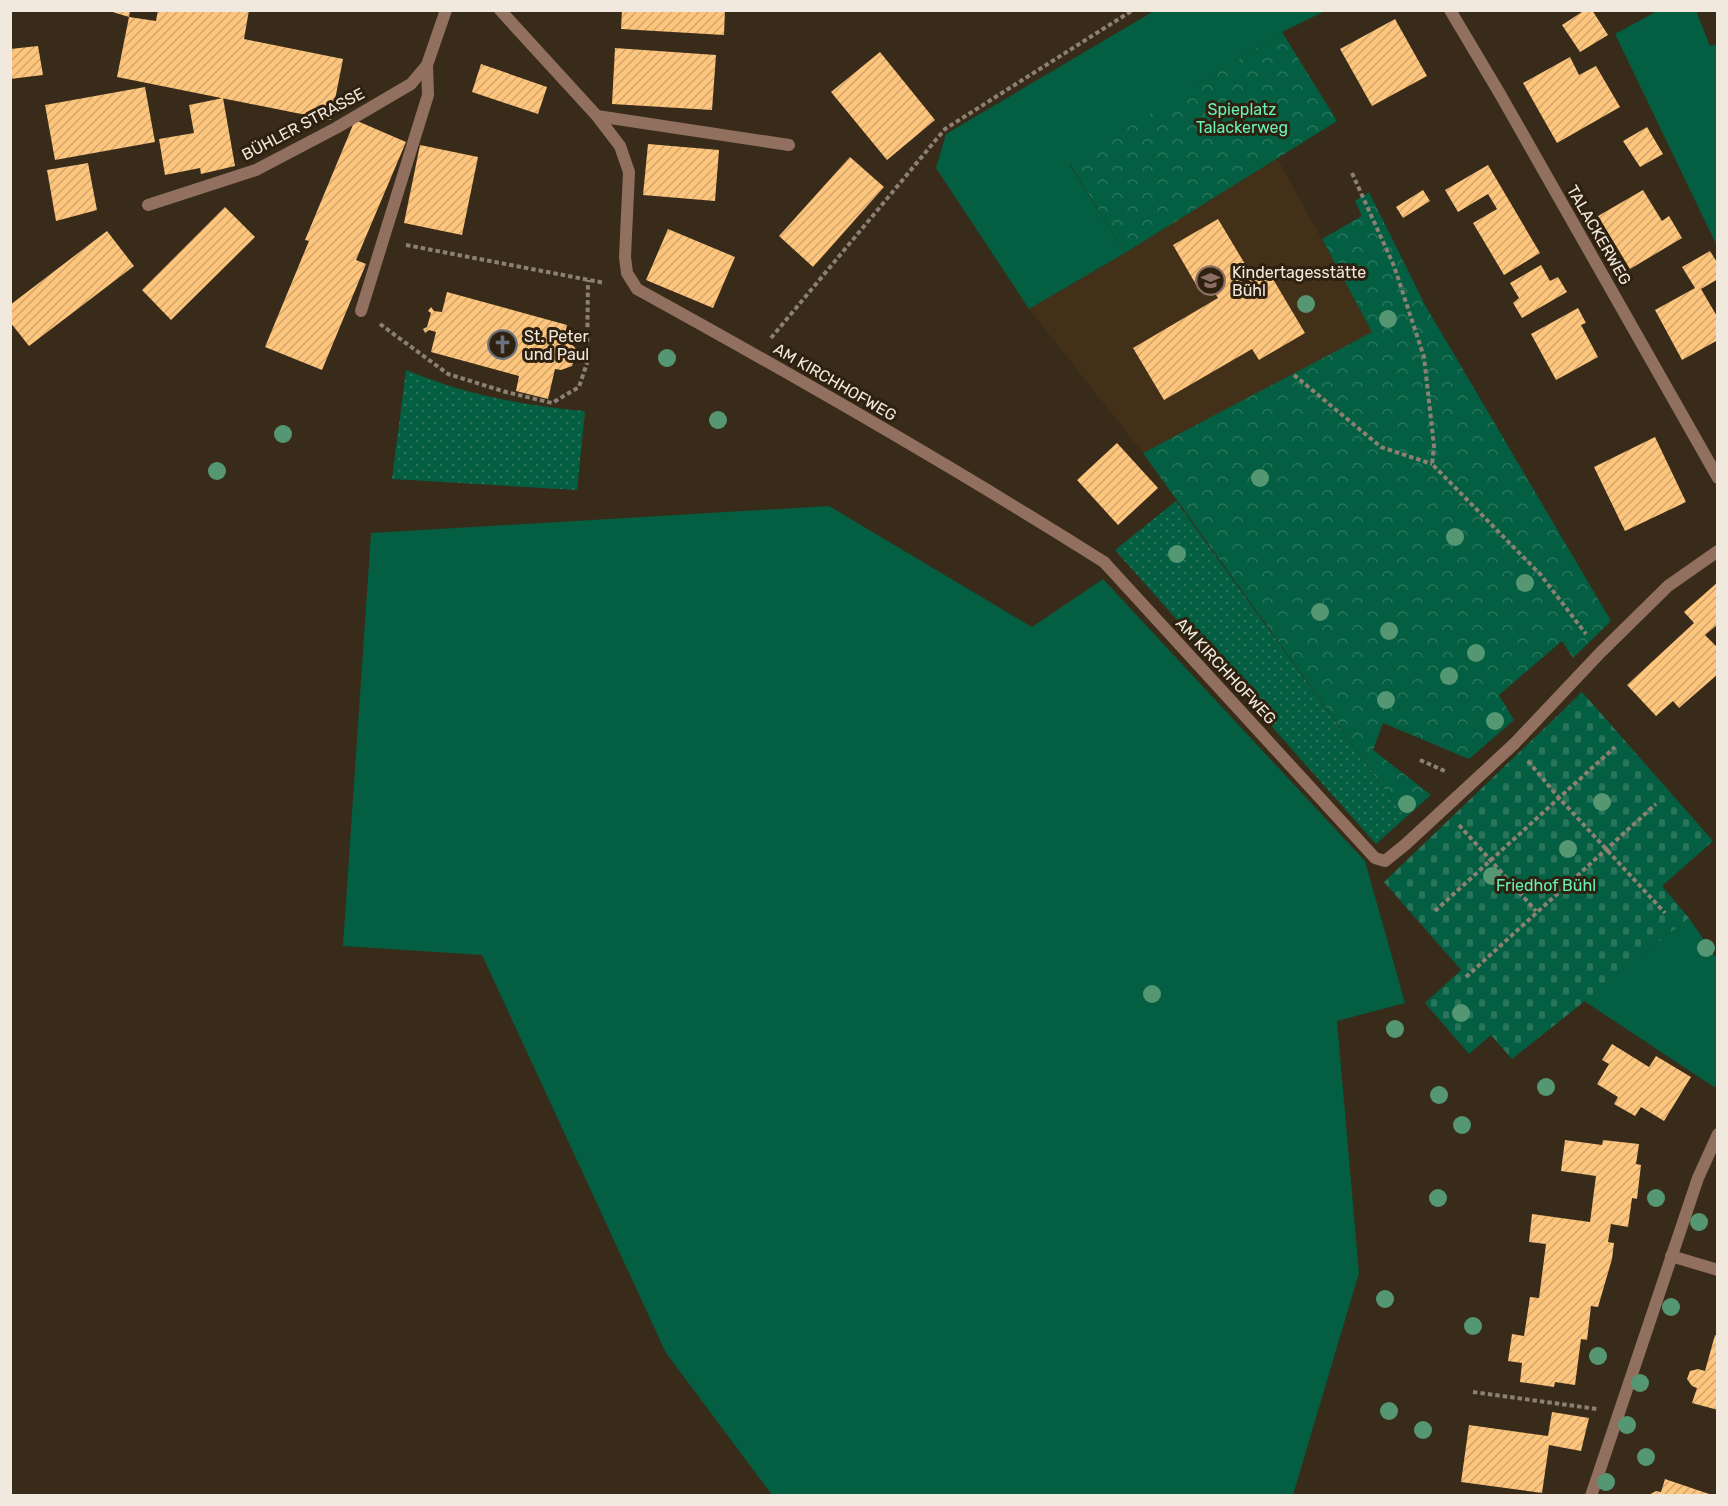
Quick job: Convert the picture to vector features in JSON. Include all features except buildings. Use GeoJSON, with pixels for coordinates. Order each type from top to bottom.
{"type":"FeatureCollection","features":[{"type":"Feature","properties":{"kind":"street","name":"BÜHLER STRASSE"},"geometry":{"type":"LineString","coordinates":[[148,205],[256,170],[336,128],[411,84],[427,64],[446,10]]}},
{"type":"Feature","properties":{"kind":"street"},"geometry":{"type":"LineString","coordinates":[[500,10],[597,116],[621,146],[630,172],[625,257],[627,273],[637,289]]}},
{"type":"Feature","properties":{"kind":"street","name":"TALACKERWEG"},"geometry":{"type":"LineString","coordinates":[[1449,10],[1500,94],[1718,477]]}},
{"type":"Feature","properties":{"kind":"street","name":"BÜHLER STRASSE"},"geometry":{"type":"LineString","coordinates":[[361,310],[428,95],[427,64]]}},
{"type":"Feature","properties":{"kind":"street"},"geometry":{"type":"LineString","coordinates":[[597,116],[789,146]]}},
{"type":"Feature","properties":{"kind":"street","name":"AM KIRCHHOFWEG"},"geometry":{"type":"LineString","coordinates":[[637,289],[757,355],[1104,562],[1375,858],[1385,861],[1514,744],[1600,653],[1668,586],[1718,551]]}},
{"type":"Feature","properties":{"kind":"street"},"geometry":{"type":"LineString","coordinates":[[1591,1496],[1698,1178],[1718,1134]]}},
{"type":"Feature","properties":{"kind":"street"},"geometry":{"type":"LineString","coordinates":[[1671,1256],[1718,1270]]}},
{"type":"Feature","properties":{"kind":"path"},"geometry":{"type":"LineString","coordinates":[[757,355],[945,129],[1133,10]]}},
{"type":"Feature","properties":{"kind":"path"},"geometry":{"type":"LineString","coordinates":[[1352,173],[1394,266],[1424,357],[1434,446],[1432,464]]}},
{"type":"Feature","properties":{"kind":"path"},"geometry":{"type":"LineString","coordinates":[[382,240],[637,289]]}},
{"type":"Feature","properties":{"kind":"path"},"geometry":{"type":"LineString","coordinates":[[361,310],[448,374],[552,403],[579,387],[587,363],[588,280]]}},
{"type":"Feature","properties":{"kind":"path"},"geometry":{"type":"LineString","coordinates":[[1294,375],[1381,447],[1432,464],[1540,574],[1600,653]]}},
{"type":"Feature","properties":{"kind":"path"},"geometry":{"type":"LineString","coordinates":[[1514,744],[1560,799],[1665,913]]}},
{"type":"Feature","properties":{"kind":"path"},"geometry":{"type":"LineString","coordinates":[[1435,911],[1615,747]]}},
{"type":"Feature","properties":{"kind":"path"},"geometry":{"type":"LineString","coordinates":[[1466,977],[1656,804]]}},
{"type":"Feature","properties":{"kind":"path"},"geometry":{"type":"LineString","coordinates":[[1444,809],[1537,911]]}},
{"type":"Feature","properties":{"kind":"path"},"geometry":{"type":"LineString","coordinates":[[1473,1392],[1618,1412]]}},
{"type":"Feature","properties":{"kind":"shaded area","name":"Kindertagesstätte Bühl"},"geometry":{"type":"Polygon","coordinates":[[[1277,158],[1373,332],[1143,453],[1029,309],[1125,253],[1277,158]]]}},
{"type":"Feature","properties":{"kind":"green space"},"geometry":{"type":"Polygon","coordinates":[[[1154,11],[1325,11],[1282,32],[1070,165],[1125,253],[1029,309],[936,168],[946,134],[1154,11]]]}},
{"type":"Feature","properties":{"kind":"green space"},"geometry":{"type":"Polygon","coordinates":[[[1657,11],[1696,11],[1710,46],[1717,44],[1717,246],[1615,34],[1657,11]]]}},
{"type":"Feature","properties":{"kind":"green space","name":"Spieplatz Talackerweg"},"geometry":{"type":"Polygon","coordinates":[[[1282,32],[1337,121],[1125,253],[1070,164],[1282,32]]]}},
{"type":"Feature","properties":{"kind":"green space"},"geometry":{"type":"Polygon","coordinates":[[[1369,192],[1425,305],[1611,621],[1573,658],[1562,641],[1499,695],[1514,720],[1469,759],[1383,723],[1373,750],[1431,795],[1405,818],[1143,453],[1372,332],[1322,239],[1362,216],[1355,201],[1369,192]]]}},
{"type":"Feature","properties":{"kind":"green space"},"geometry":{"type":"Polygon","coordinates":[[[406,370],[449,386],[494,398],[585,411],[577,490],[392,479],[406,370]]]}},
{"type":"Feature","properties":{"kind":"green space"},"geometry":{"type":"Polygon","coordinates":[[[1176,501],[1405,818],[1376,844],[1115,550],[1176,501]]]}},
{"type":"Feature","properties":{"kind":"green space"},"geometry":{"type":"Polygon","coordinates":[[[829,506],[1032,627],[1103,579],[1365,861],[1405,1003],[1337,1021],[1359,1273],[1293,1495],[772,1495],[666,1353],[482,955],[343,946],[371,533],[829,506]]]}},
{"type":"Feature","properties":{"kind":"green space","name":"Friedhof Bühl"},"geometry":{"type":"Polygon","coordinates":[[[1582,692],[1713,841],[1662,886],[1689,918],[1512,1059],[1491,1035],[1469,1054],[1425,1003],[1461,970],[1384,882],[1582,692]]]}},
{"type":"Feature","properties":{"kind":"green space"},"geometry":{"type":"Polygon","coordinates":[[[1689,918],[1717,959],[1717,1084],[1714,1087],[1584,1001],[1689,918]]]}},
{"type":"Feature","properties":{"kind":"place","name":"Kindertagesstätte Bühl"},"geometry":{"type":"Point","coordinates":[1211,281]}},
{"type":"Feature","properties":{"kind":"place","name":"St. Peter und Paul"},"geometry":{"type":"Point","coordinates":[503,345]}}]}
